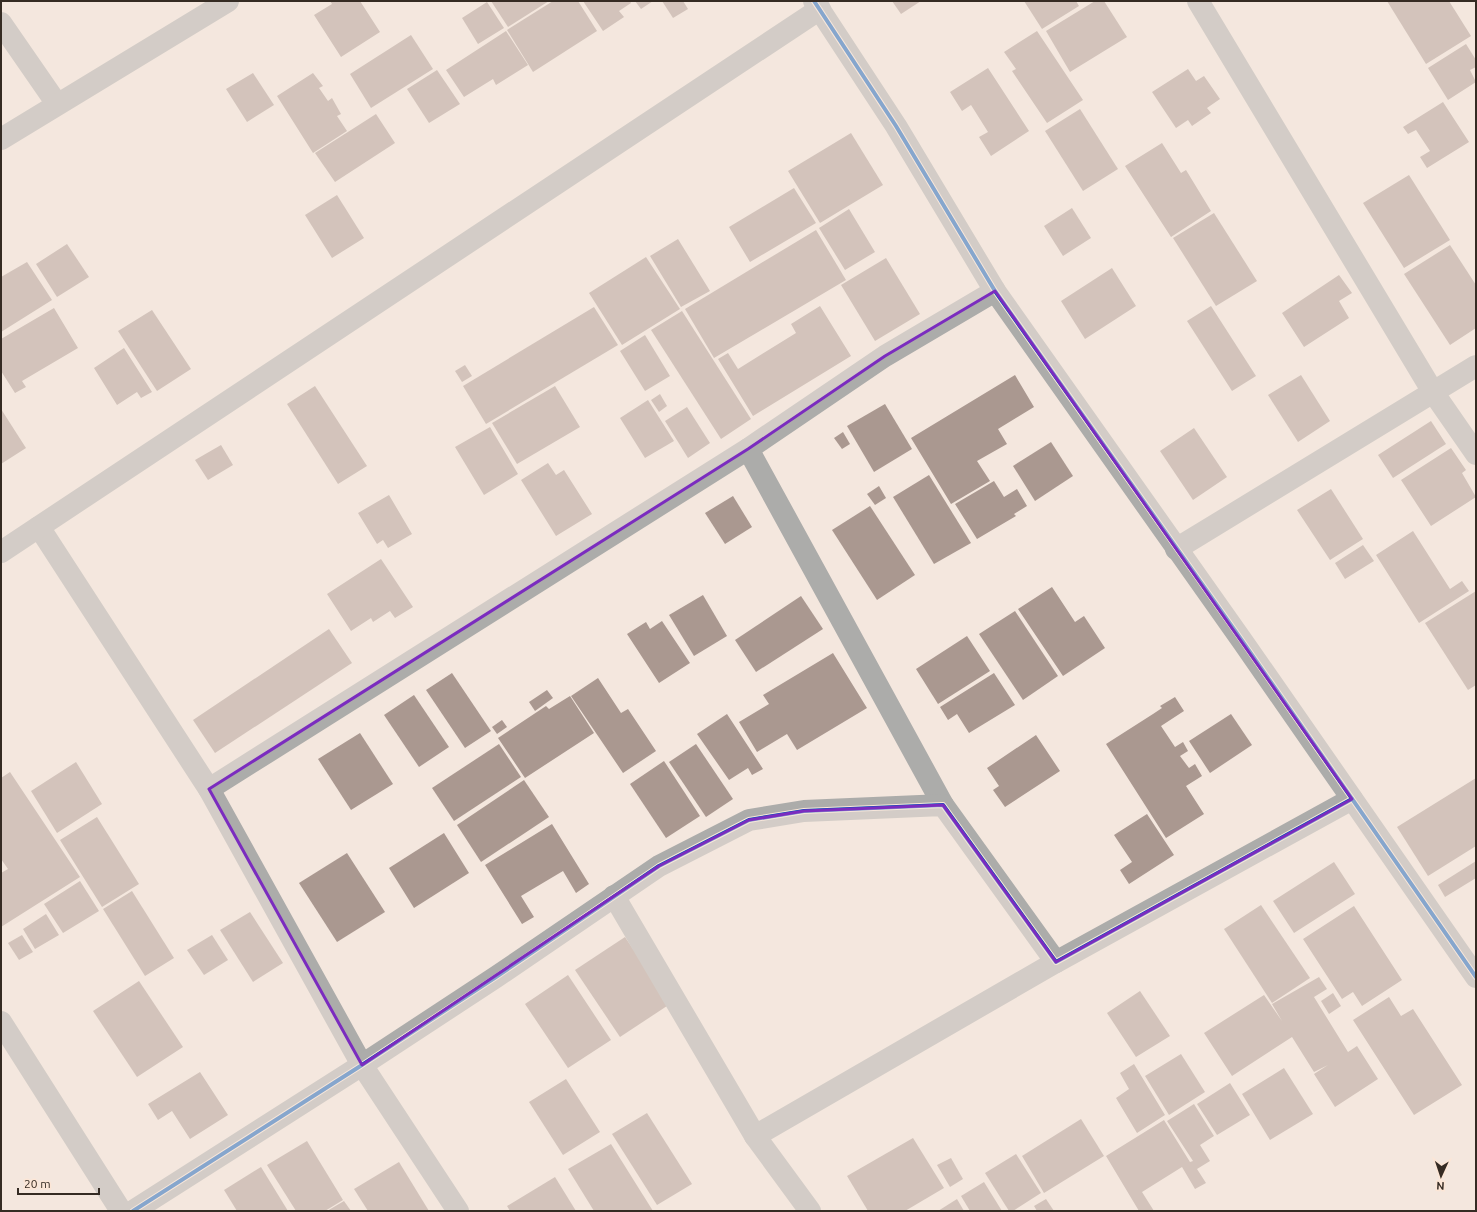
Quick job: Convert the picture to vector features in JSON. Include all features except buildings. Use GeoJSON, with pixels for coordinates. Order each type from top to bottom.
{"type":"FeatureCollection","features":[{"type":"Feature","properties":{"kind":"street"},"geometry":{"type":"LineString","coordinates":[[1,139],[228,1]]}},
{"type":"Feature","properties":{"kind":"street"},"geometry":{"type":"LineString","coordinates":[[1198,1],[1433,392],[1476,454]]}},
{"type":"Feature","properties":{"kind":"street"},"geometry":{"type":"LineString","coordinates":[[1,552],[817,5],[896,126],[995,291],[1476,977]]}},
{"type":"Feature","properties":{"kind":"street"},"geometry":{"type":"LineString","coordinates":[[1,23],[57,104]]}},
{"type":"Feature","properties":{"kind":"street"},"geometry":{"type":"LineString","coordinates":[[209,789],[748,449],[885,356],[995,291]]}},
{"type":"Feature","properties":{"kind":"street"},"geometry":{"type":"LineString","coordinates":[[1176,549],[1476,366]]}},
{"type":"Feature","properties":{"kind":"street"},"geometry":{"type":"LineString","coordinates":[[748,449],[943,805],[1056,962]]}},
{"type":"Feature","properties":{"kind":"street"},"geometry":{"type":"LineString","coordinates":[[39,527],[209,789],[362,1065],[458,1211]]}},
{"type":"Feature","properties":{"kind":"street"},"geometry":{"type":"LineString","coordinates":[[755,1136],[1056,962],[1352,799]]}},
{"type":"Feature","properties":{"kind":"street"},"geometry":{"type":"LineString","coordinates":[[133,1211],[362,1065],[659,866],[749,820],[804,811],[943,805]]}},
{"type":"Feature","properties":{"kind":"street"},"geometry":{"type":"LineString","coordinates":[[614,896],[755,1136],[810,1211]]}},
{"type":"Feature","properties":{"kind":"street"},"geometry":{"type":"LineString","coordinates":[[1,1022],[121,1211]]}},
{"type":"Feature","properties":{"kind":"highlighted area"},"geometry":{"type":"Polygon","coordinates":[[[995,291],[1352,799],[1056,962],[943,805],[804,811],[749,820],[659,866],[362,1065],[209,789],[748,449],[885,356],[995,291]]]}},
{"type":"Feature","properties":{"kind":"cycle path"},"geometry":{"type":"LineString","coordinates":[[814,1],[896,126],[995,291],[1243,642],[1476,977]]}},
{"type":"Feature","properties":{"kind":"cycle path"},"geometry":{"type":"LineString","coordinates":[[133,1211],[362,1065],[496,977],[659,866],[749,820],[804,811],[943,805],[1056,962],[1352,799]]}}]}
